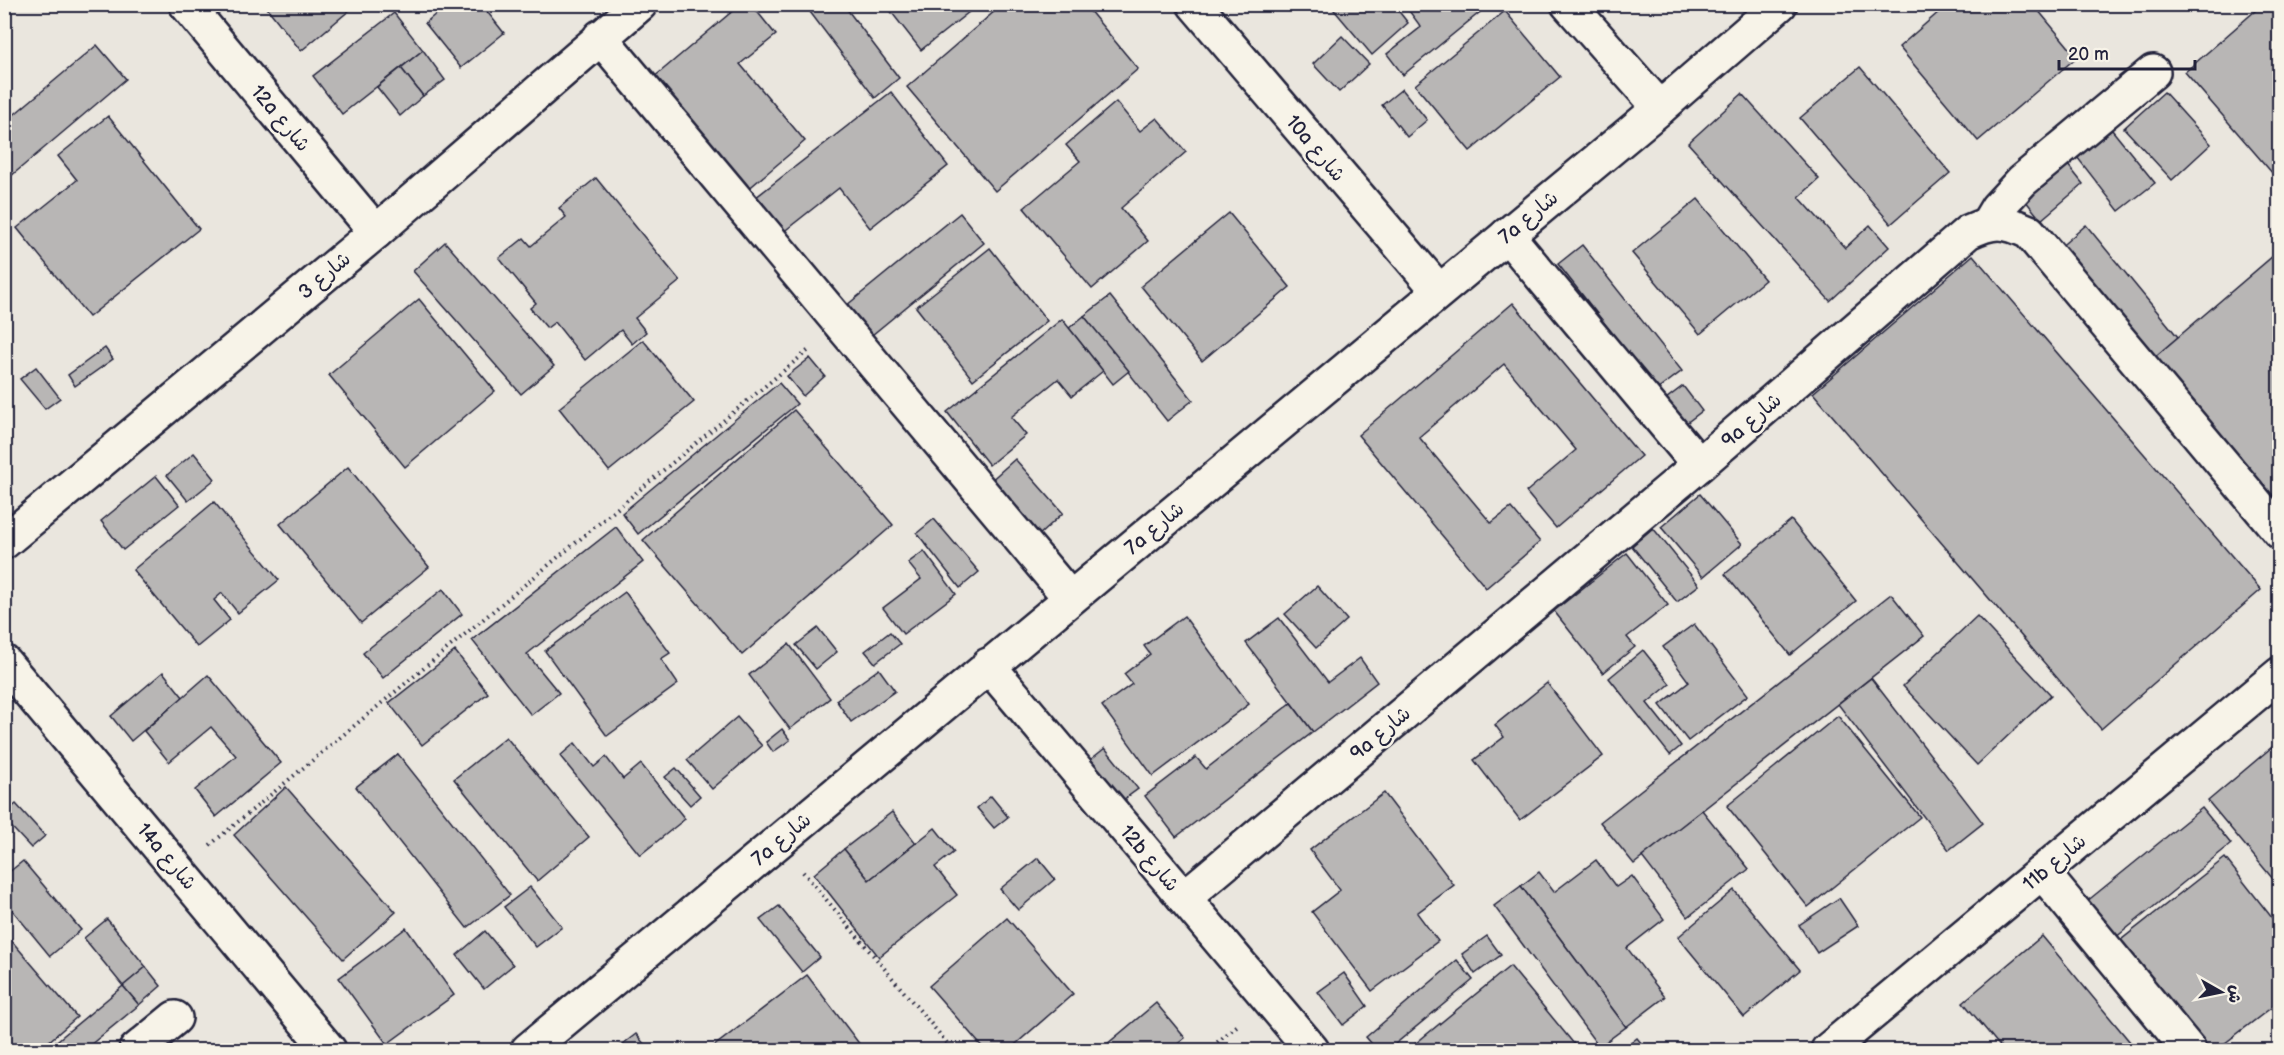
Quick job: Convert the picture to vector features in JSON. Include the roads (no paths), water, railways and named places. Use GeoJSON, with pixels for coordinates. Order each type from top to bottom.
{"type":"FeatureCollection","features":[{"type":"Feature","properties":{"kind":"street","name":"شارع 3"},"geometry":{"type":"LineString","coordinates":[[4,542],[376,232],[640,4]]}},
{"type":"Feature","properties":{"kind":"street","name":"10a شارع"},"geometry":{"type":"LineString","coordinates":[[1194,4],[1438,291]]}},
{"type":"Feature","properties":{"kind":"street"},"geometry":{"type":"LineString","coordinates":[[1568,4],[1660,108]]}},
{"type":"Feature","properties":{"kind":"street","name":"7a شارع"},"geometry":{"type":"LineString","coordinates":[[528,1050],[1660,108],[1780,4]]}},
{"type":"Feature","properties":{"kind":"street","name":"12a شارع"},"geometry":{"type":"LineString","coordinates":[[194,7],[376,232]]}},
{"type":"Feature","properties":{"kind":"street"},"geometry":{"type":"LineString","coordinates":[[600,37],[1070,598]]}},
{"type":"Feature","properties":{"kind":"street"},"geometry":{"type":"LineString","coordinates":[[1988,223],[1997,208],[2022,181],[2153,72]]}},
{"type":"Feature","properties":{"kind":"street"},"geometry":{"type":"LineString","coordinates":[[1988,223],[2010,223],[2029,232],[2280,532]]}},
{"type":"Feature","properties":{"kind":"street","name":"9a شارع"},"geometry":{"type":"LineString","coordinates":[[1184,898],[1699,465],[1968,232],[1988,223]]}},
{"type":"Feature","properties":{"kind":"street"},"geometry":{"type":"LineString","coordinates":[[1507,235],[1699,465]]}},
{"type":"Feature","properties":{"kind":"street","name":"14a شارع"},"geometry":{"type":"LineString","coordinates":[[4,662],[329,1050]]}},
{"type":"Feature","properties":{"kind":"street","name":"12b شارع"},"geometry":{"type":"LineString","coordinates":[[988,665],[1312,1050]]}},
{"type":"Feature","properties":{"kind":"street","name":"11b شارع"},"geometry":{"type":"LineString","coordinates":[[1828,1050],[2280,674]]}},
{"type":"Feature","properties":{"kind":"street"},"geometry":{"type":"LineString","coordinates":[[2042,872],[2189,1050]]}},
{"type":"Feature","properties":{"kind":"street"},"geometry":{"type":"LineString","coordinates":[[136,1050],[175,1018]]}}]}
